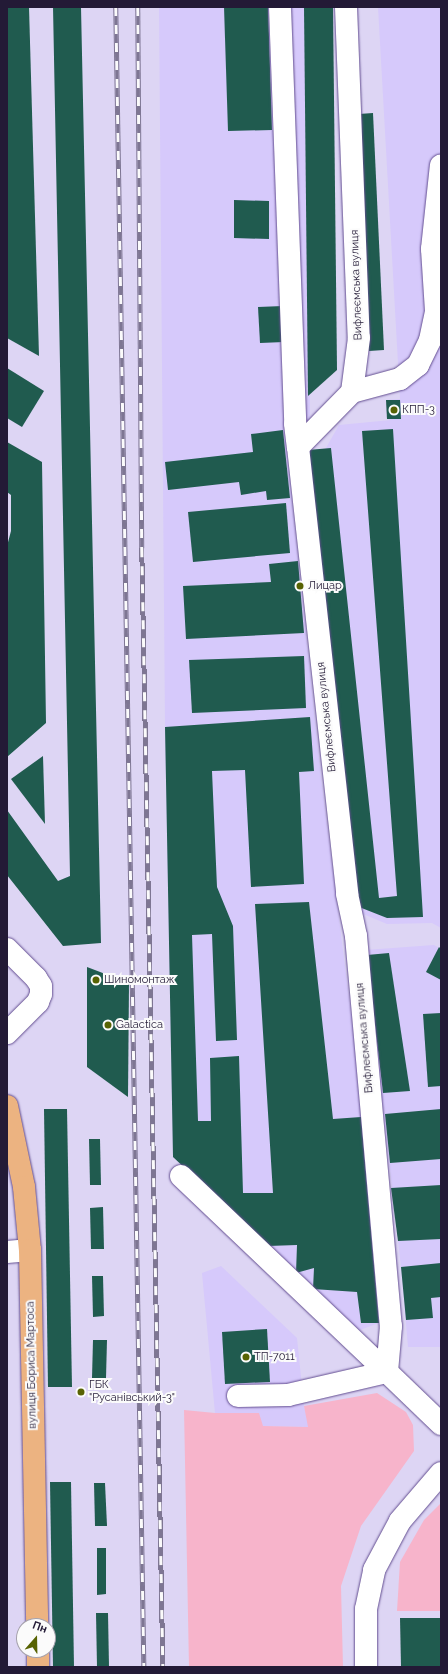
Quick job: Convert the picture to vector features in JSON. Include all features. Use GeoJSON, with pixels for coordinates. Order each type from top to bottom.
{"type":"FeatureCollection","features":[{"type":"Feature","properties":{"kind":"main road","name":"вулиця Бориса Мартоса"},"geometry":{"type":"LineString","coordinates":[[7,1106],[24,1187],[30,1250],[37,1618]]}},
{"type":"Feature","properties":{"kind":"street","name":"Вифлеємська вулиця"},"geometry":{"type":"LineString","coordinates":[[280,7],[295,424],[347,894],[356,936],[391,1326],[387,1372]]}},
{"type":"Feature","properties":{"kind":"street","name":"Вифлеємська вулиця"},"geometry":{"type":"LineString","coordinates":[[346,7],[359,338],[352,392]]}},
{"type":"Feature","properties":{"kind":"street"},"geometry":{"type":"LineString","coordinates":[[298,447],[352,392],[400,379],[418,365],[430,340],[438,311],[432,249],[441,165]]}},
{"type":"Feature","properties":{"kind":"street"},"geometry":{"type":"LineString","coordinates":[[7,949],[41,986],[41,994],[38,1002],[7,1033]]}},
{"type":"Feature","properties":{"kind":"street"},"geometry":{"type":"LineString","coordinates":[[180,1176],[441,1424]]}},
{"type":"Feature","properties":{"kind":"street"},"geometry":{"type":"LineString","coordinates":[[7,1252],[30,1250]]}},
{"type":"Feature","properties":{"kind":"street"},"geometry":{"type":"LineString","coordinates":[[238,1396],[288,1394],[387,1372]]}},
{"type":"Feature","properties":{"kind":"street"},"geometry":{"type":"LineString","coordinates":[[366,1667],[366,1609],[374,1570],[400,1521],[441,1473]]}},
{"type":"Feature","properties":{"kind":"shaded area"},"geometry":{"type":"Polygon","coordinates":[[[159,7],[309,7],[310,424],[284,424],[321,777],[368,1147],[379,1323],[357,1331],[173,1157],[165,727],[159,7]]]}},
{"type":"Feature","properties":{"kind":"shaded area"},"geometry":{"type":"Polygon","coordinates":[[[378,7],[441,7],[441,928],[432,923],[387,924],[356,911],[314,469],[339,425],[391,420],[387,419],[386,400],[400,399],[378,7]]]}},
{"type":"Feature","properties":{"kind":"shaded area"},"geometry":{"type":"Polygon","coordinates":[[[434,945],[441,949],[441,1347],[408,1347],[401,1267],[365,950],[434,945]]]}},
{"type":"Feature","properties":{"kind":"shaded area"},"geometry":{"type":"Polygon","coordinates":[[[221,1266],[297,1338],[304,1406],[309,1427],[262,1426],[258,1413],[215,1413],[202,1273],[221,1266]]]}},
{"type":"Feature","properties":{"kind":"shaded area"},"geometry":{"type":"Polygon","coordinates":[[[377,1393],[406,1412],[413,1425],[414,1451],[361,1526],[341,1586],[343,1667],[189,1667],[184,1410],[215,1413],[259,1413],[263,1426],[308,1427],[304,1406],[377,1393]]]}},
{"type":"Feature","properties":{"kind":"shaded area"},"geometry":{"type":"Polygon","coordinates":[[[441,1503],[441,1611],[397,1611],[400,1562],[424,1520],[441,1503]]]}},
{"type":"Feature","properties":{"kind":"building"},"geometry":{"type":"Polygon","coordinates":[[[7,7],[29,7],[39,356],[7,338],[7,7]]]}},
{"type":"Feature","properties":{"kind":"building"},"geometry":{"type":"Polygon","coordinates":[[[53,7],[81,7],[101,943],[63,946],[7,875],[7,810],[58,881],[70,876],[53,7]]]}},
{"type":"Feature","properties":{"kind":"building"},"geometry":{"type":"Polygon","coordinates":[[[224,7],[268,7],[272,130],[228,131],[224,7]]]}},
{"type":"Feature","properties":{"kind":"building"},"geometry":{"type":"Polygon","coordinates":[[[304,7],[333,7],[337,370],[308,396],[304,7]]]}},
{"type":"Feature","properties":{"kind":"building"},"geometry":{"type":"Polygon","coordinates":[[[373,113],[384,350],[369,351],[359,114],[373,113]]]}},
{"type":"Feature","properties":{"kind":"building"},"geometry":{"type":"Polygon","coordinates":[[[234,200],[269,201],[269,239],[234,238],[234,200]]]}},
{"type":"Feature","properties":{"kind":"building"},"geometry":{"type":"Polygon","coordinates":[[[283,306],[284,342],[260,343],[258,307],[283,306]]]}},
{"type":"Feature","properties":{"kind":"building"},"geometry":{"type":"Polygon","coordinates":[[[7,368],[44,391],[22,427],[7,418],[7,368]]]}},
{"type":"Feature","properties":{"kind":"building","name":"КПП-3"},"geometry":{"type":"Polygon","coordinates":[[[386,400],[400,400],[401,419],[387,419],[386,400]]]}},
{"type":"Feature","properties":{"kind":"building"},"geometry":{"type":"Polygon","coordinates":[[[393,429],[423,917],[387,918],[354,905],[308,450],[331,448],[379,898],[397,896],[362,431],[393,429]]]}},
{"type":"Feature","properties":{"kind":"building"},"geometry":{"type":"Polygon","coordinates":[[[283,430],[290,498],[267,500],[266,491],[241,495],[239,482],[168,490],[165,462],[253,452],[251,434],[283,430]]]}},
{"type":"Feature","properties":{"kind":"building"},"geometry":{"type":"Polygon","coordinates":[[[7,442],[42,462],[46,723],[7,757],[7,546],[11,531],[11,495],[7,492],[7,442]]]}},
{"type":"Feature","properties":{"kind":"building"},"geometry":{"type":"Polygon","coordinates":[[[286,503],[290,553],[193,562],[188,512],[286,503]]]}},
{"type":"Feature","properties":{"kind":"building"},"geometry":{"type":"Polygon","coordinates":[[[298,561],[304,633],[186,639],[183,586],[271,582],[269,564],[298,561]]]}},
{"type":"Feature","properties":{"kind":"building"},"geometry":{"type":"Polygon","coordinates":[[[304,656],[306,708],[192,713],[189,660],[304,656]]]}},
{"type":"Feature","properties":{"kind":"building"},"geometry":{"type":"Polygon","coordinates":[[[310,717],[314,771],[299,772],[304,884],[251,887],[245,770],[212,771],[217,887],[233,926],[237,1040],[216,1041],[212,934],[192,935],[198,1121],[211,1121],[210,1058],[239,1056],[243,1193],[273,1193],[255,904],[309,902],[333,1119],[361,1117],[379,1323],[361,1323],[357,1292],[313,1289],[314,1268],[296,1273],[297,1245],[268,1246],[173,1157],[165,727],[310,717]]]}},
{"type":"Feature","properties":{"kind":"building"},"geometry":{"type":"Polygon","coordinates":[[[43,756],[45,824],[11,779],[43,756]]]}},
{"type":"Feature","properties":{"kind":"building"},"geometry":{"type":"Polygon","coordinates":[[[439,947],[441,949],[441,980],[426,972],[439,947]]]}},
{"type":"Feature","properties":{"kind":"building"},"geometry":{"type":"Polygon","coordinates":[[[389,953],[410,1091],[383,1093],[367,955],[389,953]]]}},
{"type":"Feature","properties":{"kind":"building","name":"Galactica"},"geometry":{"type":"Polygon","coordinates":[[[87,967],[129,983],[128,1097],[87,1067],[87,967]]]}},
{"type":"Feature","properties":{"kind":"building"},"geometry":{"type":"Polygon","coordinates":[[[441,1013],[441,1086],[428,1087],[423,1014],[441,1013]]]}},
{"type":"Feature","properties":{"kind":"building"},"geometry":{"type":"Polygon","coordinates":[[[44,1109],[67,1109],[72,1387],[48,1387],[44,1109]]]}},
{"type":"Feature","properties":{"kind":"building"},"geometry":{"type":"Polygon","coordinates":[[[441,1109],[441,1159],[390,1163],[385,1114],[441,1109]]]}},
{"type":"Feature","properties":{"kind":"building"},"geometry":{"type":"Polygon","coordinates":[[[89,1139],[100,1139],[101,1185],[90,1185],[89,1139]]]}},
{"type":"Feature","properties":{"kind":"building"},"geometry":{"type":"Polygon","coordinates":[[[441,1185],[441,1239],[398,1241],[391,1188],[441,1185]]]}},
{"type":"Feature","properties":{"kind":"building"},"geometry":{"type":"Polygon","coordinates":[[[103,1207],[104,1249],[91,1249],[90,1208],[103,1207]]]}},
{"type":"Feature","properties":{"kind":"building"},"geometry":{"type":"Polygon","coordinates":[[[441,1263],[441,1297],[431,1298],[433,1318],[406,1320],[401,1267],[441,1263]]]}},
{"type":"Feature","properties":{"kind":"building"},"geometry":{"type":"Polygon","coordinates":[[[92,1276],[103,1276],[104,1316],[93,1317],[92,1276]]]}},
{"type":"Feature","properties":{"kind":"building","name":"ТП-7011"},"geometry":{"type":"Polygon","coordinates":[[[267,1329],[270,1382],[225,1384],[222,1332],[267,1329]]]}},
{"type":"Feature","properties":{"kind":"building"},"geometry":{"type":"Polygon","coordinates":[[[93,1340],[107,1340],[106,1378],[92,1378],[93,1340]]]}},
{"type":"Feature","properties":{"kind":"building"},"geometry":{"type":"Polygon","coordinates":[[[50,1482],[71,1482],[74,1667],[53,1667],[53,1658],[56,1658],[56,1618],[52,1618],[50,1482]]]}},
{"type":"Feature","properties":{"kind":"building"},"geometry":{"type":"Polygon","coordinates":[[[94,1483],[105,1483],[107,1526],[95,1526],[94,1483]]]}},
{"type":"Feature","properties":{"kind":"building"},"geometry":{"type":"Polygon","coordinates":[[[97,1548],[106,1548],[106,1594],[97,1595],[97,1548]]]}},
{"type":"Feature","properties":{"kind":"building"},"geometry":{"type":"Polygon","coordinates":[[[96,1613],[108,1613],[109,1667],[97,1667],[96,1613]]]}},
{"type":"Feature","properties":{"kind":"building"},"geometry":{"type":"Polygon","coordinates":[[[400,1618],[441,1618],[441,1667],[401,1667],[400,1618]]]}},
{"type":"Feature","properties":{"kind":"railway"},"geometry":{"type":"LineString","coordinates":[[116,7],[144,1667]]}},
{"type":"Feature","properties":{"kind":"railway"},"geometry":{"type":"LineString","coordinates":[[138,7],[142,548],[163,1667]]}},
{"type":"Feature","properties":{"kind":"place","name":"КПП-3"},"geometry":{"type":"Point","coordinates":[394,410]}},
{"type":"Feature","properties":{"kind":"place","name":"Лицар"},"geometry":{"type":"Point","coordinates":[300,586]}},
{"type":"Feature","properties":{"kind":"place","name":"Шиномонтаж"},"geometry":{"type":"Point","coordinates":[96,980]}},
{"type":"Feature","properties":{"kind":"place","name":"Galactica"},"geometry":{"type":"Point","coordinates":[108,1025]}},
{"type":"Feature","properties":{"kind":"place","name":"ТП-7011"},"geometry":{"type":"Point","coordinates":[246,1357]}},
{"type":"Feature","properties":{"kind":"place","name":"ГБК \"Русанівський-3\""},"geometry":{"type":"Point","coordinates":[81,1392]}}]}
